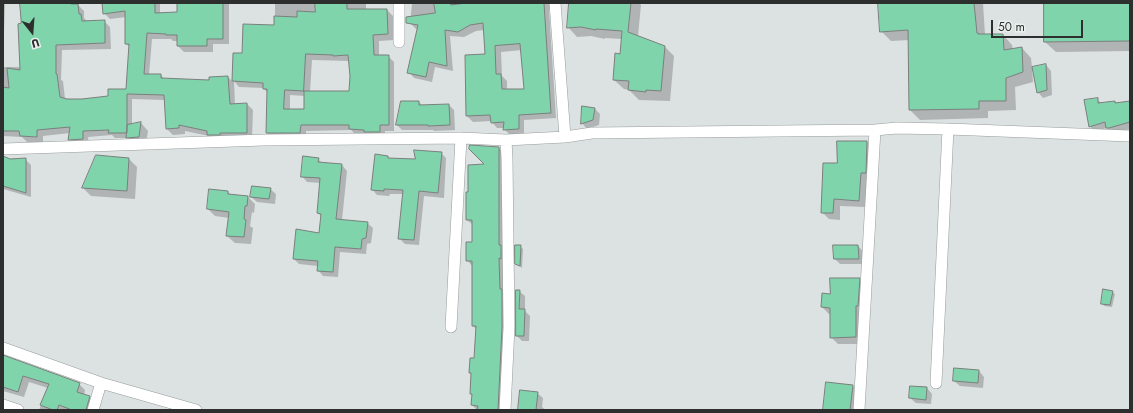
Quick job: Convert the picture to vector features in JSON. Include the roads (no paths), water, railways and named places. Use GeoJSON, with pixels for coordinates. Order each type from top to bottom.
{"type":"FeatureCollection","features":[{"type":"Feature","properties":{"kind":"street"},"geometry":{"type":"LineString","coordinates":[[399,3],[399,42]]}},
{"type":"Feature","properties":{"kind":"street"},"geometry":{"type":"LineString","coordinates":[[555,3],[565,137]]}},
{"type":"Feature","properties":{"kind":"street"},"geometry":{"type":"LineString","coordinates":[[3,149],[264,140],[460,138],[506,140],[565,137],[592,133],[875,130],[897,128],[1130,136]]}},
{"type":"Feature","properties":{"kind":"street"},"geometry":{"type":"LineString","coordinates":[[936,383],[948,129]]}},
{"type":"Feature","properties":{"kind":"street"},"geometry":{"type":"LineString","coordinates":[[859,410],[875,130]]}},
{"type":"Feature","properties":{"kind":"street"},"geometry":{"type":"LineString","coordinates":[[450,328],[460,138]]}},
{"type":"Feature","properties":{"kind":"street"},"geometry":{"type":"LineString","coordinates":[[505,410],[509,327],[506,140]]}},
{"type":"Feature","properties":{"kind":"street"},"geometry":{"type":"LineString","coordinates":[[3,348],[101,383],[196,410]]}},
{"type":"Feature","properties":{"kind":"street"},"geometry":{"type":"LineString","coordinates":[[93,410],[101,383]]}},
{"type":"Feature","properties":{"kind":"street"},"geometry":{"type":"LineString","coordinates":[[3,405],[18,410]]}}]}
